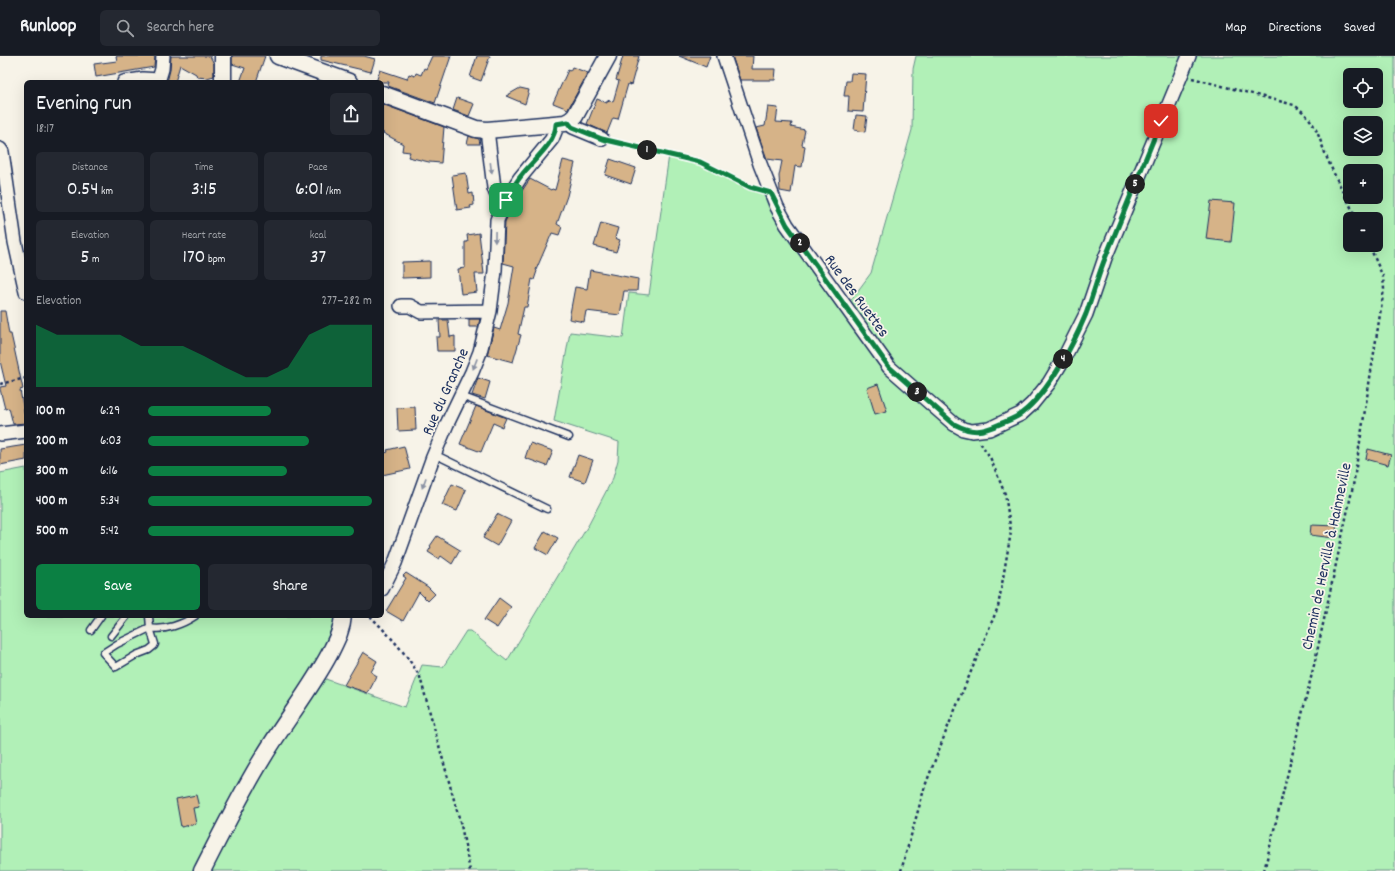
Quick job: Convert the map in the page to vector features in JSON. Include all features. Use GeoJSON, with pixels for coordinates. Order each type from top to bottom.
{"type":"FeatureCollection","features":[{"type":"Feature","properties":{"kind":"street"},"geometry":{"type":"LineString","coordinates":[[159,80],[163,56]]}},
{"type":"Feature","properties":{"kind":"street"},"geometry":{"type":"LineString","coordinates":[[223,56],[223,80]]}},
{"type":"Feature","properties":{"kind":"street"},"geometry":{"type":"LineString","coordinates":[[278,56],[344,80]]}},
{"type":"Feature","properties":{"kind":"street"},"geometry":{"type":"LineString","coordinates":[[384,95],[476,129],[488,130],[562,123],[576,116],[608,56]]}},
{"type":"Feature","properties":{"kind":"street","name":"Rue des Ruettes"},"geometry":{"type":"LineString","coordinates":[[724,56],[760,164],[771,193],[787,225],[889,367],[954,424],[963,429],[972,431]]}},
{"type":"Feature","properties":{"kind":"street"},"geometry":{"type":"LineString","coordinates":[[972,431],[988,429],[1021,414],[1032,404],[1049,383],[1064,358],[1086,314],[1105,258],[1189,56]]}},
{"type":"Feature","properties":{"kind":"street"},"geometry":{"type":"LineString","coordinates":[[137,80],[151,80]]}},
{"type":"Feature","properties":{"kind":"street"},"geometry":{"type":"LineString","coordinates":[[562,123],[602,139]]}},
{"type":"Feature","properties":{"kind":"street","name":"Rue du Granche"},"geometry":{"type":"LineString","coordinates":[[384,585],[397,557],[434,454],[480,352],[490,311],[494,271],[496,224],[506,200],[520,178],[552,139],[556,129],[562,123]]}},
{"type":"Feature","properties":{"kind":"street"},"geometry":{"type":"LineString","coordinates":[[488,130],[494,188],[496,193],[506,200]]}},
{"type":"Feature","properties":{"kind":"street"},"geometry":{"type":"LineString","coordinates":[[0,149],[2,152],[15,242],[24,283]]}},
{"type":"Feature","properties":{"kind":"street"},"geometry":{"type":"LineString","coordinates":[[401,306],[410,306],[421,312],[490,311]]}},
{"type":"Feature","properties":{"kind":"street"},"geometry":{"type":"LineString","coordinates":[[0,434],[24,431]]}},
{"type":"Feature","properties":{"kind":"street"},"geometry":{"type":"LineString","coordinates":[[202,871],[232,811],[264,755],[325,662],[339,634],[343,624],[343,618]]}},
{"type":"Feature","properties":{"kind":"lane"},"geometry":{"type":"LineString","coordinates":[[461,396],[570,437]]}},
{"type":"Feature","properties":{"kind":"lane"},"geometry":{"type":"LineString","coordinates":[[434,454],[547,509]]}},
{"type":"Feature","properties":{"kind":"lane"},"geometry":{"type":"LineString","coordinates":[[91,630],[100,618]]}},
{"type":"Feature","properties":{"kind":"lane"},"geometry":{"type":"LineString","coordinates":[[110,636],[125,618]]}},
{"type":"Feature","properties":{"kind":"lane"},"geometry":{"type":"LineString","coordinates":[[149,618],[150,628],[155,644],[154,646],[116,667],[103,653],[117,644],[150,628],[166,628],[182,623],[191,618]]}},
{"type":"Feature","properties":{"kind":"path"},"geometry":{"type":"LineString","coordinates":[[1180,75],[1294,105],[1306,113],[1315,127],[1327,159],[1354,212]]}},
{"type":"Feature","properties":{"kind":"path"},"geometry":{"type":"LineString","coordinates":[[602,139],[700,162],[750,187],[771,193]]}},
{"type":"Feature","properties":{"kind":"path","name":"Chemin de Herville à Hainneville"},"geometry":{"type":"LineString","coordinates":[[1264,871],[1315,661],[1354,486],[1384,289],[1383,277],[1372,252]]}},
{"type":"Feature","properties":{"kind":"path"},"geometry":{"type":"LineString","coordinates":[[0,384],[24,378]]}},
{"type":"Feature","properties":{"kind":"path"},"geometry":{"type":"LineString","coordinates":[[901,871],[925,786],[998,607],[1011,532],[1005,494],[990,457],[972,431]]}},
{"type":"Feature","properties":{"kind":"path"},"geometry":{"type":"LineString","coordinates":[[372,618],[398,645],[411,661],[420,677],[461,824],[470,871]]}},
{"type":"Feature","properties":{"kind":"green space"},"geometry":{"type":"Polygon","coordinates":[[[916,56],[1395,56],[1395,871],[0,871],[0,473],[24,468],[24,618],[342,618],[317,676],[405,707],[422,665],[443,667],[466,631],[470,631],[507,661],[589,524],[613,478],[618,460],[619,442],[554,421],[570,332],[623,338],[629,293],[649,295],[669,155],[700,162],[750,187],[771,193],[845,308],[871,273],[912,130],[913,69],[916,56]]]}},
{"type":"Feature","properties":{"kind":"building"},"geometry":{"type":"Polygon","coordinates":[[[116,56],[155,56],[154,67],[96,77],[94,64],[117,61],[116,56]]]}},
{"type":"Feature","properties":{"kind":"building"},"geometry":{"type":"Polygon","coordinates":[[[171,56],[210,56],[214,64],[214,76],[207,78],[197,77],[196,74],[180,65],[176,80],[168,80],[171,56]]]}},
{"type":"Feature","properties":{"kind":"building"},"geometry":{"type":"Polygon","coordinates":[[[232,56],[265,56],[257,80],[241,80],[245,68],[232,64],[232,56]]]}},
{"type":"Feature","properties":{"kind":"building"},"geometry":{"type":"Polygon","coordinates":[[[321,56],[364,56],[375,59],[371,72],[321,60],[321,56]]]}},
{"type":"Feature","properties":{"kind":"building"},"geometry":{"type":"Polygon","coordinates":[[[432,56],[451,56],[435,103],[388,86],[389,82],[384,82],[384,80],[377,80],[380,70],[407,79],[409,74],[415,76],[416,73],[421,75],[424,68],[426,69],[432,56]]]}},
{"type":"Feature","properties":{"kind":"building"},"geometry":{"type":"Polygon","coordinates":[[[477,56],[490,56],[481,81],[470,77],[477,56]]]}},
{"type":"Feature","properties":{"kind":"building"},"geometry":{"type":"Polygon","coordinates":[[[623,56],[639,56],[631,85],[628,84],[618,119],[613,118],[607,133],[587,124],[597,99],[607,103],[607,100],[613,102],[619,81],[616,80],[623,56]]]}},
{"type":"Feature","properties":{"kind":"building"},"geometry":{"type":"Polygon","coordinates":[[[679,56],[710,56],[706,67],[679,56]]]}},
{"type":"Feature","properties":{"kind":"building"},"geometry":{"type":"Polygon","coordinates":[[[732,56],[753,56],[752,69],[776,69],[775,80],[740,80],[732,56]]]}},
{"type":"Feature","properties":{"kind":"building"},"geometry":{"type":"Polygon","coordinates":[[[572,67],[588,73],[568,109],[553,103],[568,70],[570,71],[572,67]]]}},
{"type":"Feature","properties":{"kind":"building"},"geometry":{"type":"Polygon","coordinates":[[[851,73],[866,74],[863,112],[848,111],[849,96],[844,96],[846,81],[850,81],[851,73]]]}},
{"type":"Feature","properties":{"kind":"building"},"geometry":{"type":"Polygon","coordinates":[[[520,88],[529,90],[525,104],[506,96],[520,88]]]}},
{"type":"Feature","properties":{"kind":"building"},"geometry":{"type":"Polygon","coordinates":[[[457,98],[474,104],[469,116],[453,110],[457,98]]]}},
{"type":"Feature","properties":{"kind":"building"},"geometry":{"type":"Polygon","coordinates":[[[384,105],[444,127],[441,163],[408,157],[410,152],[402,151],[403,144],[384,134],[384,105]]]}},
{"type":"Feature","properties":{"kind":"building"},"geometry":{"type":"Polygon","coordinates":[[[768,107],[778,108],[776,122],[792,123],[791,127],[805,130],[802,145],[805,146],[802,167],[795,166],[791,193],[780,191],[779,176],[782,161],[767,159],[756,128],[765,126],[768,107]]]}},
{"type":"Feature","properties":{"kind":"building"},"geometry":{"type":"Polygon","coordinates":[[[856,115],[867,116],[865,132],[854,130],[856,115]]]}},
{"type":"Feature","properties":{"kind":"building"},"geometry":{"type":"Polygon","coordinates":[[[469,136],[479,139],[480,144],[467,144],[469,136]]]}},
{"type":"Feature","properties":{"kind":"building"},"geometry":{"type":"Polygon","coordinates":[[[610,159],[636,168],[631,184],[605,175],[610,159]]]}},
{"type":"Feature","properties":{"kind":"building"},"geometry":{"type":"Polygon","coordinates":[[[563,160],[575,163],[567,196],[557,224],[562,227],[559,235],[552,233],[536,270],[534,280],[532,279],[527,307],[524,307],[518,334],[521,335],[513,362],[487,355],[494,328],[500,330],[508,303],[514,266],[503,263],[505,222],[513,204],[530,179],[551,190],[555,190],[563,160]]]}},
{"type":"Feature","properties":{"kind":"building"},"geometry":{"type":"Polygon","coordinates":[[[466,173],[469,194],[473,193],[474,205],[470,206],[471,208],[457,210],[452,175],[466,173]]]}},
{"type":"Feature","properties":{"kind":"building"},"geometry":{"type":"Polygon","coordinates":[[[1211,201],[1235,203],[1231,242],[1206,239],[1211,201]]]}},
{"type":"Feature","properties":{"kind":"building"},"geometry":{"type":"Polygon","coordinates":[[[601,223],[618,228],[615,238],[620,240],[616,252],[594,246],[601,223]]]}},
{"type":"Feature","properties":{"kind":"building"},"geometry":{"type":"Polygon","coordinates":[[[479,233],[484,274],[475,274],[477,292],[461,294],[458,269],[465,268],[465,242],[468,242],[467,235],[479,233]]]}},
{"type":"Feature","properties":{"kind":"building"},"geometry":{"type":"Polygon","coordinates":[[[430,261],[430,277],[402,278],[402,262],[430,261]]]}},
{"type":"Feature","properties":{"kind":"building"},"geometry":{"type":"Polygon","coordinates":[[[590,270],[638,279],[637,291],[624,291],[620,315],[586,311],[584,322],[569,319],[575,287],[587,289],[590,270]]]}},
{"type":"Feature","properties":{"kind":"building"},"geometry":{"type":"Polygon","coordinates":[[[0,311],[5,311],[9,334],[11,334],[23,389],[20,390],[24,412],[24,423],[13,424],[9,408],[5,409],[0,387],[6,386],[0,361],[0,311]]]}},
{"type":"Feature","properties":{"kind":"building"},"geometry":{"type":"Polygon","coordinates":[[[469,319],[480,319],[478,327],[469,327],[469,319]]]}},
{"type":"Feature","properties":{"kind":"building"},"geometry":{"type":"Polygon","coordinates":[[[439,320],[448,320],[450,337],[455,336],[455,351],[437,351],[436,337],[440,337],[439,320]]]}},
{"type":"Feature","properties":{"kind":"building"},"geometry":{"type":"Polygon","coordinates":[[[478,378],[490,382],[485,399],[472,395],[478,378]]]}},
{"type":"Feature","properties":{"kind":"building"},"geometry":{"type":"Polygon","coordinates":[[[878,384],[887,411],[875,414],[867,388],[878,384]]]}},
{"type":"Feature","properties":{"kind":"building"},"geometry":{"type":"Polygon","coordinates":[[[476,406],[506,418],[502,427],[493,423],[481,452],[460,444],[476,406]]]}},
{"type":"Feature","properties":{"kind":"building"},"geometry":{"type":"Polygon","coordinates":[[[415,407],[416,430],[398,431],[397,408],[415,407]]]}},
{"type":"Feature","properties":{"kind":"building"},"geometry":{"type":"Polygon","coordinates":[[[530,443],[553,451],[547,466],[525,458],[530,443]]]}},
{"type":"Feature","properties":{"kind":"building"},"geometry":{"type":"Polygon","coordinates":[[[24,445],[24,460],[0,465],[0,449],[24,445]]]}},
{"type":"Feature","properties":{"kind":"building"},"geometry":{"type":"Polygon","coordinates":[[[404,446],[410,469],[384,475],[384,453],[388,452],[387,450],[404,446]]]}},
{"type":"Feature","properties":{"kind":"building"},"geometry":{"type":"Polygon","coordinates":[[[1368,449],[1391,455],[1388,465],[1366,459],[1368,449]]]}},
{"type":"Feature","properties":{"kind":"building"},"geometry":{"type":"Polygon","coordinates":[[[578,455],[593,460],[585,482],[570,477],[578,455]]]}},
{"type":"Feature","properties":{"kind":"building"},"geometry":{"type":"Polygon","coordinates":[[[452,484],[466,490],[457,511],[442,505],[452,484]]]}},
{"type":"Feature","properties":{"kind":"building"},"geometry":{"type":"Polygon","coordinates":[[[497,514],[511,521],[497,546],[483,538],[497,514]]]}},
{"type":"Feature","properties":{"kind":"building"},"geometry":{"type":"Polygon","coordinates":[[[1311,525],[1337,526],[1334,538],[1310,535],[1311,525]]]}},
{"type":"Feature","properties":{"kind":"building"},"geometry":{"type":"Polygon","coordinates":[[[545,531],[558,538],[548,555],[535,548],[545,531]]]}},
{"type":"Feature","properties":{"kind":"building"},"geometry":{"type":"Polygon","coordinates":[[[437,536],[460,550],[452,564],[441,556],[439,559],[428,552],[437,536]]]}},
{"type":"Feature","properties":{"kind":"building"},"geometry":{"type":"Polygon","coordinates":[[[406,573],[428,587],[435,594],[428,601],[419,592],[403,621],[386,611],[406,578],[403,576],[406,573]]]}},
{"type":"Feature","properties":{"kind":"building"},"geometry":{"type":"Polygon","coordinates":[[[499,598],[511,607],[497,628],[484,620],[499,598]]]}},
{"type":"Feature","properties":{"kind":"building"},"geometry":{"type":"Polygon","coordinates":[[[363,652],[377,661],[371,672],[377,676],[368,693],[344,685],[363,652]]]}},
{"type":"Feature","properties":{"kind":"building"},"geometry":{"type":"Polygon","coordinates":[[[196,795],[199,807],[193,808],[196,824],[181,827],[176,799],[196,795]]]}},
{"type":"Feature","properties":{"kind":"route"},"geometry":{"type":"LineString","coordinates":[[506,200],[520,178],[550,143],[556,129],[556,124],[568,122],[572,127],[602,139],[700,162],[750,187],[771,193],[787,225],[845,308],[889,367],[954,424],[963,429],[972,431],[988,429],[1021,414],[1032,404],[1049,383],[1064,358],[1086,314],[1105,258],[1161,121]]}}]}
